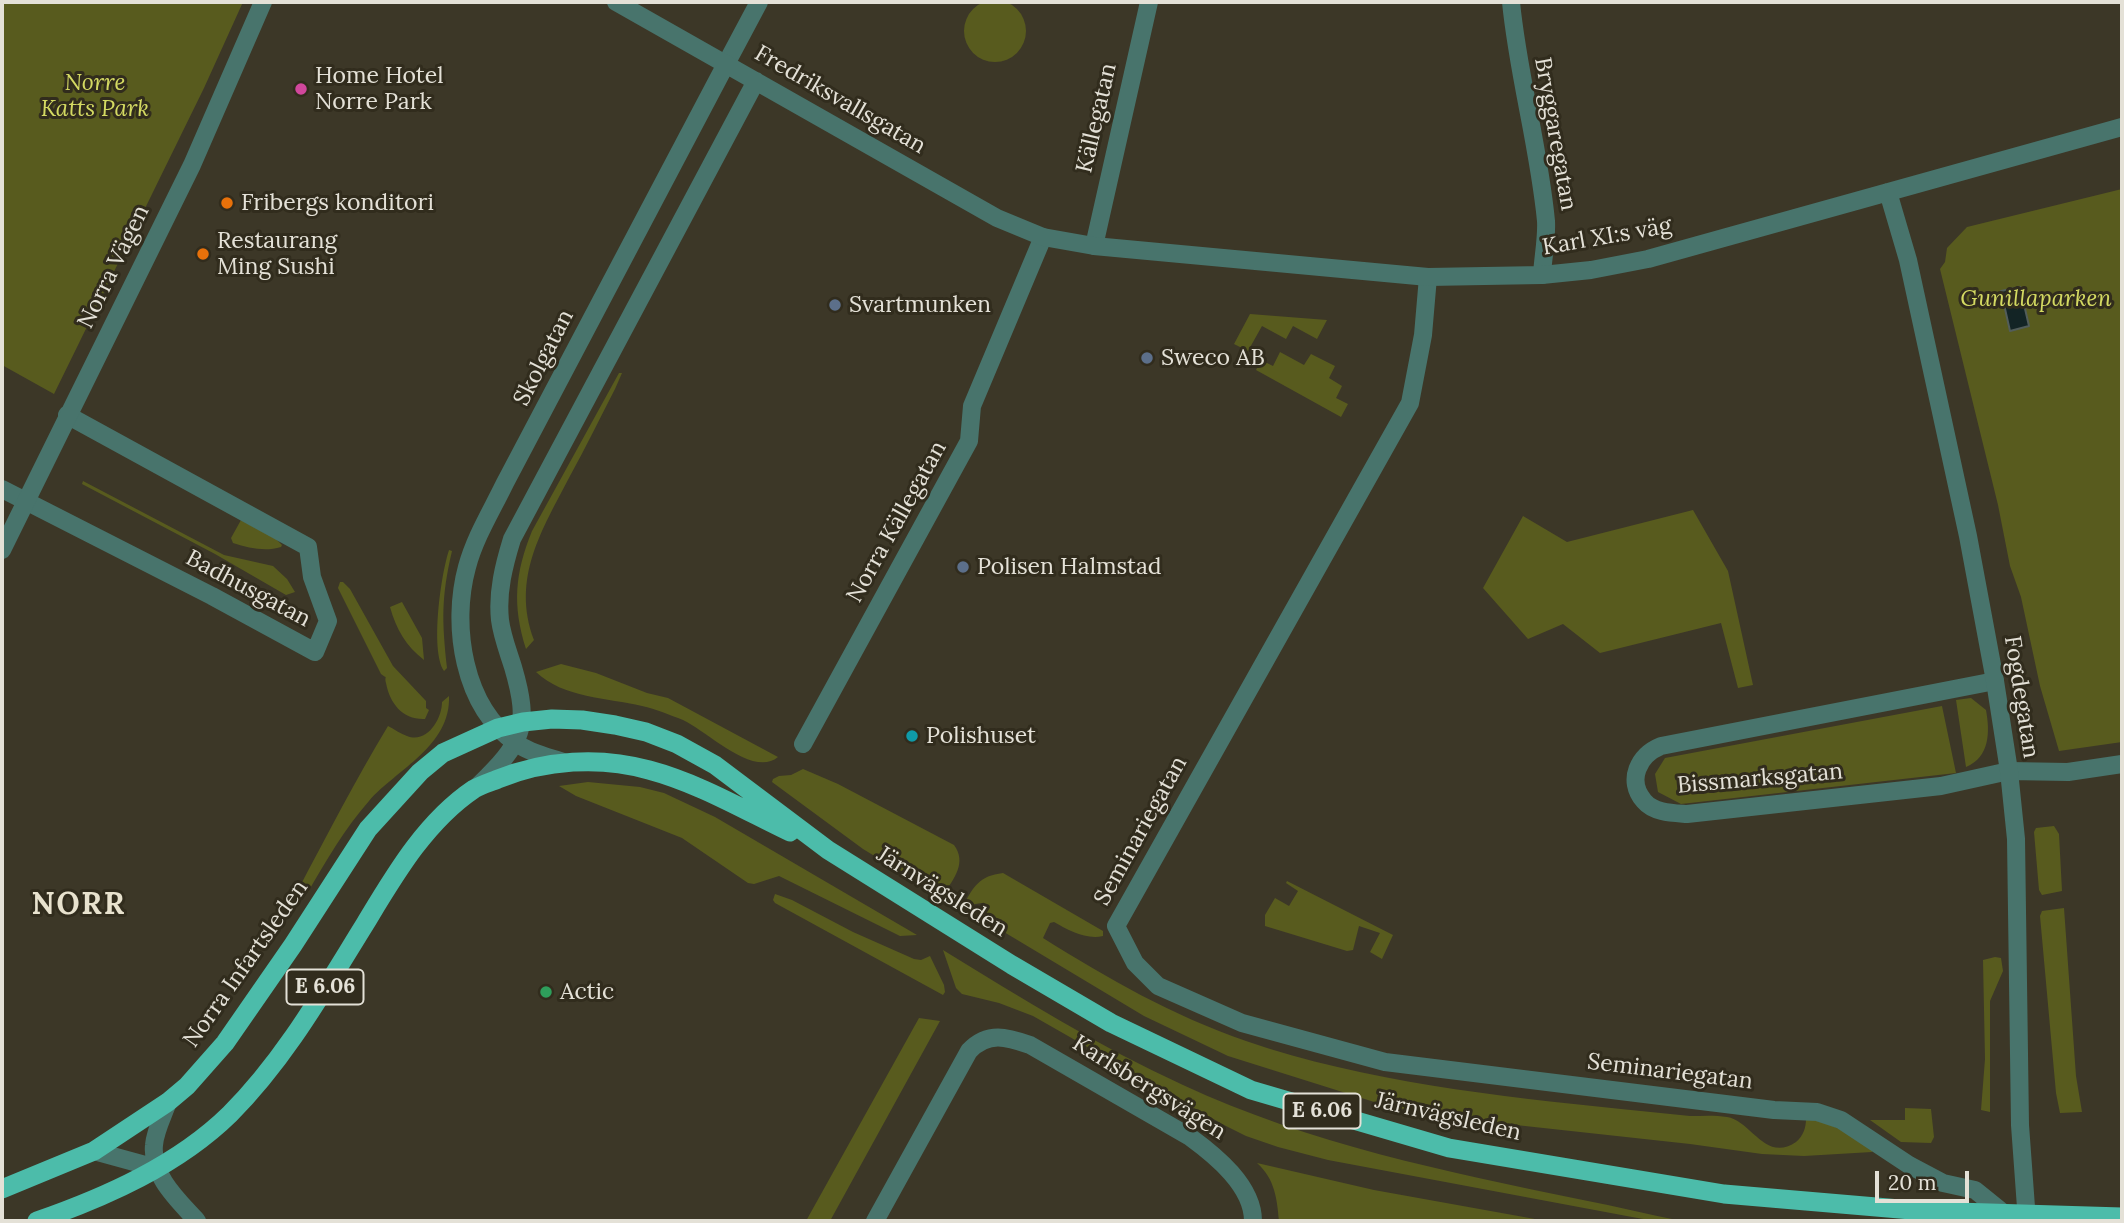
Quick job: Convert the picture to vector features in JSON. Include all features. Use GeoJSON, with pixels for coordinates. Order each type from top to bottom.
{"type":"FeatureCollection","features":[{"type":"Feature","properties":{"kind":"highway","name":"Järnvägsleden"},"geometry":{"type":"LineString","coordinates":[[498,728],[552,719],[582,720],[646,732],[677,744],[715,765],[828,850],[927,914],[1111,1023],[1251,1090],[1449,1148],[1724,1195],[1923,1211],[2001,1212],[2027,1217],[2122,1217]]}},
{"type":"Feature","properties":{"kind":"highway","name":"Norra Infartsleden"},"geometry":{"type":"LineString","coordinates":[[2,1189],[94,1151],[168,1102],[187,1086],[225,1043],[293,946],[368,829],[391,801],[443,753],[498,728]]}},
{"type":"Feature","properties":{"kind":"highway","name":"Järnvägsleden"},"geometry":{"type":"LineString","coordinates":[[475,788],[539,766],[610,763],[649,770],[692,785],[828,850]]}},
{"type":"Feature","properties":{"kind":"highway","name":"E 6.06"},"geometry":{"type":"LineString","coordinates":[[37,1221],[104,1195],[156,1168],[206,1136],[231,1112],[287,1047],[404,862],[444,815],[475,788]]}},
{"type":"Feature","properties":{"kind":"street","name":"Norra Vägen"},"geometry":{"type":"LineString","coordinates":[[2,550],[192,165],[263,2]]}},
{"type":"Feature","properties":{"kind":"street","name":"Fredriksvallsgatan"},"geometry":{"type":"LineString","coordinates":[[615,2],[997,218],[1043,237]]}},
{"type":"Feature","properties":{"kind":"street","name":"Skolgatan"},"geometry":{"type":"LineString","coordinates":[[566,763],[516,744],[498,728],[480,703],[463,651],[462,597],[468,563],[505,483],[759,2]]}},
{"type":"Feature","properties":{"kind":"street","name":"Källegatan"},"geometry":{"type":"LineString","coordinates":[[1094,246],[1149,2]]}},
{"type":"Feature","properties":{"kind":"street","name":"Bryggaregatan"},"geometry":{"type":"LineString","coordinates":[[1511,2],[1514,40],[1536,153],[1546,224],[1542,275]]}},
{"type":"Feature","properties":{"kind":"street"},"geometry":{"type":"LineString","coordinates":[[475,788],[499,766],[516,744],[523,722],[522,699],[500,620],[504,565],[512,539],[756,82]]}},
{"type":"Feature","properties":{"kind":"street","name":"Karl XI:s väg"},"geometry":{"type":"LineString","coordinates":[[1043,237],[1094,246],[1428,277],[1542,275],[1591,270],[1648,259],[2122,127]]}},
{"type":"Feature","properties":{"kind":"street","name":"Fogdegatan"},"geometry":{"type":"LineString","coordinates":[[1888,192],[1908,260],[1968,536],[2009,771],[2016,839],[2021,1125],[2027,1217]]}},
{"type":"Feature","properties":{"kind":"street","name":"Norra Källegatan"},"geometry":{"type":"LineString","coordinates":[[803,744],[970,442],[972,406],[1043,237]]}},
{"type":"Feature","properties":{"kind":"street","name":"Seminariegatan"},"geometry":{"type":"LineString","coordinates":[[1428,277],[1423,335],[1410,403],[1116,926],[1135,963],[1158,986],[1242,1023],[1385,1062],[1774,1110],[1818,1112],[1841,1120],[1909,1165],[1943,1183],[1975,1190],[2001,1212]]}},
{"type":"Feature","properties":{"kind":"street","name":"Badhusgatan"},"geometry":{"type":"LineString","coordinates":[[2,489],[315,652],[328,621],[312,576],[307,547],[67,415]]}},
{"type":"Feature","properties":{"kind":"street","name":"Bissmarksgatan"},"geometry":{"type":"LineString","coordinates":[[1995,681],[1661,746],[1649,751],[1642,758],[1636,779],[1644,802],[1657,809],[1687,814],[1941,786],[2009,771],[2068,772],[2122,764]]}},
{"type":"Feature","properties":{"kind":"street","name":"Karlsbergsvägen"},"geometry":{"type":"LineString","coordinates":[[875,1221],[970,1051],[987,1038],[1007,1037],[1042,1051],[1190,1137],[1215,1155],[1240,1183],[1253,1221]]}},
{"type":"Feature","properties":{"kind":"street"},"geometry":{"type":"LineString","coordinates":[[168,1102],[154,1146],[156,1168],[172,1193],[197,1221]]}},
{"type":"Feature","properties":{"kind":"street"},"geometry":{"type":"LineString","coordinates":[[94,1151],[156,1168]]}},
{"type":"Feature","properties":{"kind":"green space"},"geometry":{"type":"Polygon","coordinates":[[[989,0],[1001,0],[1017,9],[1024,19],[1024,43],[1017,53],[1001,62],[989,62],[978,57],[969,48],[964,37],[964,25],[969,14],[978,5],[989,0]]]}},
{"type":"Feature","properties":{"kind":"green space","name":"Norre Katts Park"},"geometry":{"type":"Polygon","coordinates":[[[2,2],[243,2],[204,88],[54,394],[2,365],[2,2]]]}},
{"type":"Feature","properties":{"kind":"green space","name":"Gunillaparken"},"geometry":{"type":"Polygon","coordinates":[[[2122,189],[2122,742],[2059,751],[2040,686],[2021,597],[2010,566],[1998,505],[1940,269],[1945,262],[1947,248],[1967,227],[2122,189]]]}},
{"type":"Feature","properties":{"kind":"green space"},"geometry":{"type":"Polygon","coordinates":[[[1250,314],[1327,320],[1317,339],[1293,326],[1286,339],[1262,326],[1248,351],[1234,344],[1250,314]]]}},
{"type":"Feature","properties":{"kind":"green space"},"geometry":{"type":"Polygon","coordinates":[[[1280,352],[1304,365],[1311,354],[1335,366],[1329,378],[1342,386],[1336,398],[1348,404],[1341,417],[1256,370],[1261,360],[1273,366],[1280,352]]]}},
{"type":"Feature","properties":{"kind":"green space"},"geometry":{"type":"Polygon","coordinates":[[[619,373],[622,373],[615,389],[549,516],[533,555],[526,596],[534,640],[526,649],[519,618],[517,589],[526,546],[619,373]]]}},
{"type":"Feature","properties":{"kind":"green space"},"geometry":{"type":"Polygon","coordinates":[[[83,481],[224,555],[273,566],[287,579],[295,592],[286,595],[82,484],[83,481]]]}},
{"type":"Feature","properties":{"kind":"green space"},"geometry":{"type":"Polygon","coordinates":[[[1693,510],[1728,571],[1753,685],[1738,688],[1721,623],[1600,653],[1563,624],[1528,639],[1483,588],[1523,516],[1567,542],[1693,510]]]}},
{"type":"Feature","properties":{"kind":"green space"},"geometry":{"type":"Polygon","coordinates":[[[241,520],[276,539],[281,547],[257,549],[233,543],[231,538],[241,520]]]}},
{"type":"Feature","properties":{"kind":"green space"},"geometry":{"type":"Polygon","coordinates":[[[449,550],[452,551],[444,610],[447,668],[444,671],[440,661],[437,630],[440,593],[449,550]]]}},
{"type":"Feature","properties":{"kind":"green space"},"geometry":{"type":"Polygon","coordinates":[[[340,582],[350,589],[393,666],[426,701],[426,708],[429,710],[425,719],[410,717],[394,704],[386,677],[381,674],[338,588],[340,582]]]}},
{"type":"Feature","properties":{"kind":"green space"},"geometry":{"type":"Polygon","coordinates":[[[402,602],[422,638],[424,660],[407,643],[395,623],[390,607],[402,602]]]}},
{"type":"Feature","properties":{"kind":"green space"},"geometry":{"type":"Polygon","coordinates":[[[561,664],[668,698],[778,757],[768,762],[756,762],[730,750],[683,720],[647,707],[572,692],[547,681],[536,672],[561,664]]]}},
{"type":"Feature","properties":{"kind":"green space"},"geometry":{"type":"Polygon","coordinates":[[[449,696],[447,714],[432,743],[360,811],[308,892],[305,894],[298,890],[388,726],[407,736],[421,736],[432,728],[439,716],[442,702],[449,696]]]}},
{"type":"Feature","properties":{"kind":"green space"},"geometry":{"type":"Polygon","coordinates":[[[1971,698],[1986,710],[1988,735],[1980,757],[1966,767],[1956,700],[1971,698]]]}},
{"type":"Feature","properties":{"kind":"green space"},"geometry":{"type":"Polygon","coordinates":[[[1942,706],[1956,773],[1681,804],[1658,792],[1655,774],[1665,758],[1942,706]]]}},
{"type":"Feature","properties":{"kind":"green space"},"geometry":{"type":"Polygon","coordinates":[[[803,769],[838,784],[954,845],[959,864],[944,894],[937,894],[863,849],[772,782],[779,776],[791,775],[803,769]]]}},
{"type":"Feature","properties":{"kind":"green space"},"geometry":{"type":"Polygon","coordinates":[[[588,782],[640,787],[664,793],[715,817],[917,935],[900,936],[779,876],[754,884],[748,883],[682,838],[576,796],[559,786],[588,782]]]}},
{"type":"Feature","properties":{"kind":"green space"},"geometry":{"type":"Polygon","coordinates":[[[2054,826],[2059,834],[2062,891],[2042,895],[2039,890],[2034,832],[2036,828],[2054,826]]]}},
{"type":"Feature","properties":{"kind":"green space"},"geometry":{"type":"Polygon","coordinates":[[[1003,873],[1103,931],[1103,936],[1090,937],[1054,922],[1050,923],[1043,938],[1141,995],[1192,1020],[1246,1041],[1338,1067],[1432,1086],[1574,1104],[1690,1116],[1727,1117],[1736,1120],[1759,1139],[1776,1148],[1796,1142],[1804,1132],[1806,1119],[1841,1130],[1873,1150],[1804,1156],[1762,1154],[1470,1120],[1387,1106],[1228,1056],[1144,1016],[969,911],[984,908],[982,903],[963,906],[978,883],[1003,873]]]}},
{"type":"Feature","properties":{"kind":"green space"},"geometry":{"type":"Polygon","coordinates":[[[1287,881],[1393,935],[1382,959],[1370,952],[1380,933],[1359,926],[1353,950],[1347,951],[1265,926],[1265,915],[1275,898],[1289,906],[1298,891],[1286,883],[1287,881]]]}},
{"type":"Feature","properties":{"kind":"green space"},"geometry":{"type":"Polygon","coordinates":[[[775,894],[914,959],[921,960],[930,956],[945,992],[943,995],[775,903],[775,894]]]}},
{"type":"Feature","properties":{"kind":"green space"},"geometry":{"type":"Polygon","coordinates":[[[2064,908],[2076,1076],[2082,1112],[2060,1113],[2040,916],[2042,911],[2064,908]]]}},
{"type":"Feature","properties":{"kind":"green space"},"geometry":{"type":"Polygon","coordinates":[[[943,950],[1121,1055],[1231,1106],[1280,1124],[1430,1167],[1682,1221],[1655,1221],[1328,1160],[1246,1136],[1033,1016],[999,1003],[962,994],[956,988],[943,950]]]}},
{"type":"Feature","properties":{"kind":"green space"},"geometry":{"type":"Polygon","coordinates":[[[2001,958],[2003,971],[1990,1001],[1990,1112],[1981,1110],[1985,1059],[1983,960],[2001,958]]]}},
{"type":"Feature","properties":{"kind":"green space"},"geometry":{"type":"Polygon","coordinates":[[[919,1018],[940,1021],[830,1221],[806,1221],[919,1018]]]}},
{"type":"Feature","properties":{"kind":"green space"},"geometry":{"type":"Polygon","coordinates":[[[1905,1108],[1931,1109],[1934,1137],[1931,1143],[1901,1142],[1870,1120],[1905,1120],[1905,1108]]]}},
{"type":"Feature","properties":{"kind":"green space"},"geometry":{"type":"Polygon","coordinates":[[[1257,1163],[1374,1190],[1546,1221],[1279,1221],[1271,1183],[1257,1163]]]}},
{"type":"Feature","properties":{"kind":"shaded area"},"geometry":{"type":"Polygon","coordinates":[[[2020,287],[2029,326],[2010,331],[2001,291],[2020,287]]]}},
{"type":"Feature","properties":{"kind":"place","name":"Home Hotel Norre Park"},"geometry":{"type":"Point","coordinates":[301,89]}},
{"type":"Feature","properties":{"kind":"place","name":"Fribergs konditori"},"geometry":{"type":"Point","coordinates":[227,203]}},
{"type":"Feature","properties":{"kind":"place","name":"Restaurang Ming Sushi"},"geometry":{"type":"Point","coordinates":[203,254]}},
{"type":"Feature","properties":{"kind":"place","name":"Svartmunken"},"geometry":{"type":"Point","coordinates":[835,305]}},
{"type":"Feature","properties":{"kind":"place","name":"Sweco AB"},"geometry":{"type":"Point","coordinates":[1147,358]}},
{"type":"Feature","properties":{"kind":"place","name":"Polisen Halmstad"},"geometry":{"type":"Point","coordinates":[963,567]}},
{"type":"Feature","properties":{"kind":"place","name":"Polishuset"},"geometry":{"type":"Point","coordinates":[912,736]}},
{"type":"Feature","properties":{"kind":"place","name":"Actic"},"geometry":{"type":"Point","coordinates":[546,992]}},
{"type":"Feature","properties":{"kind":"district","name":"NORR"},"geometry":{"type":"Point","coordinates":[79,905]}}]}
